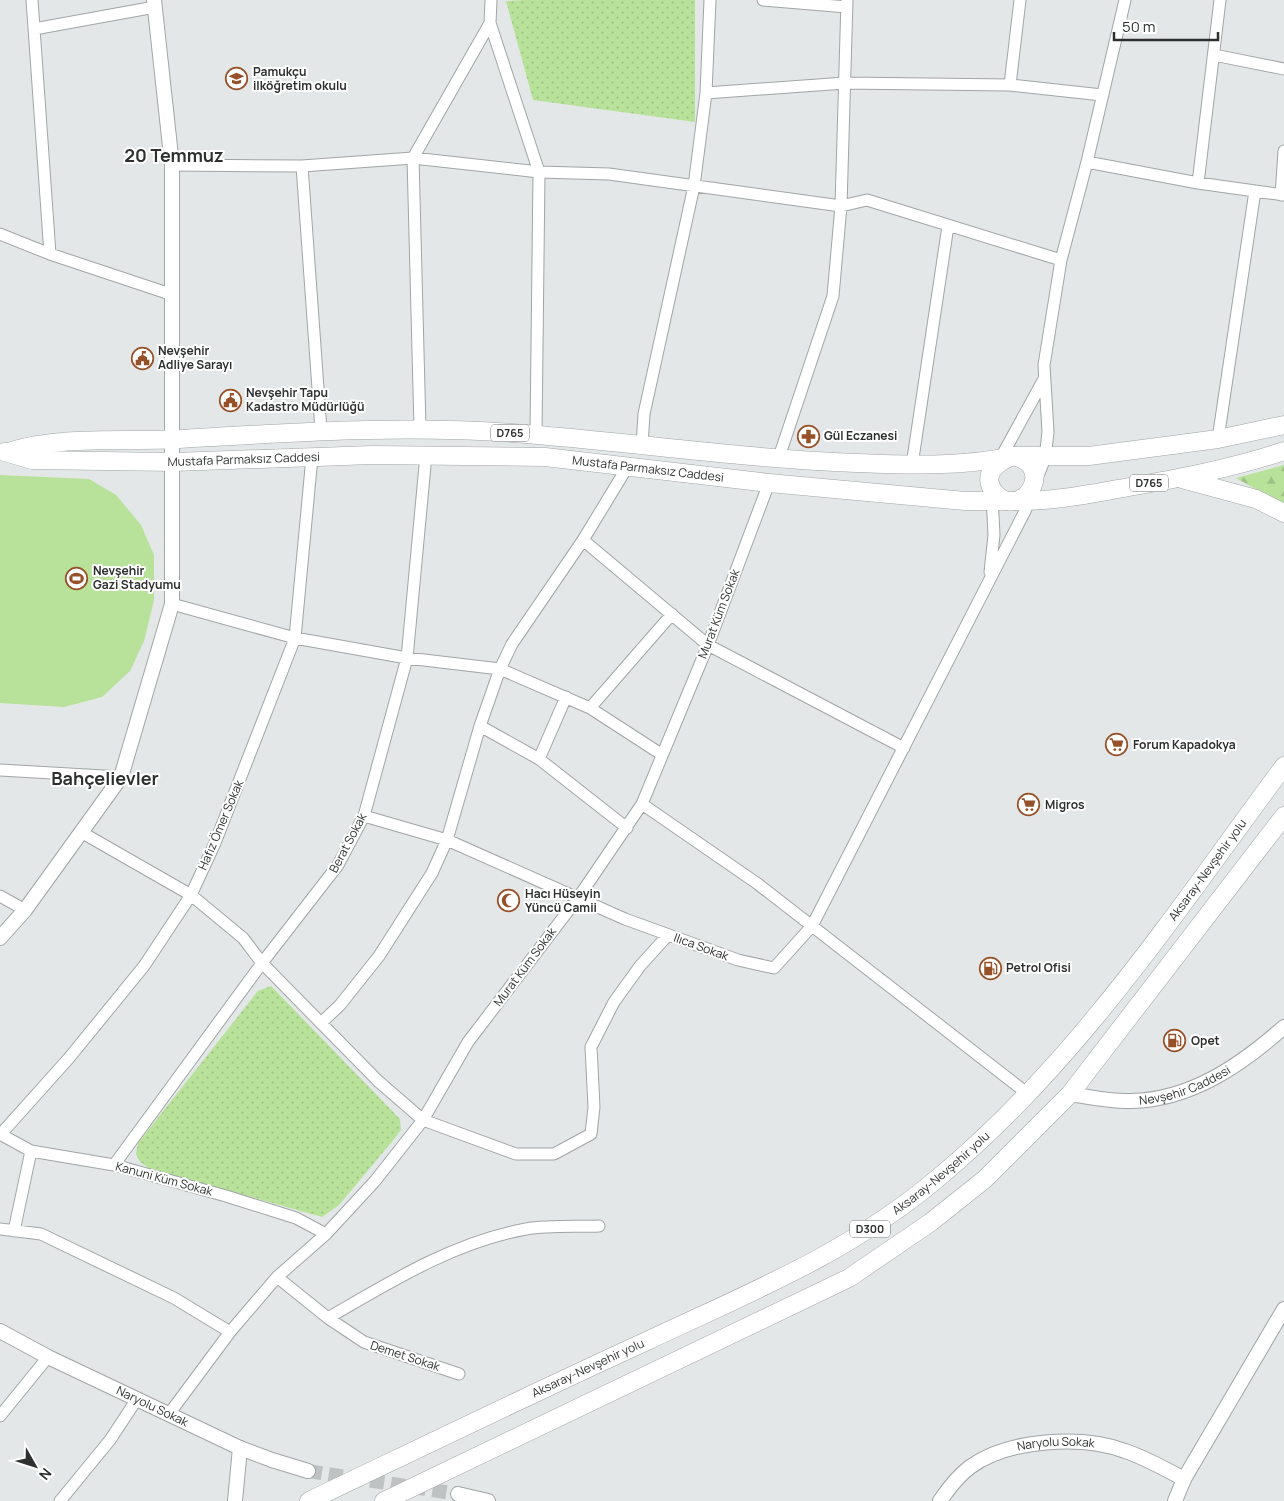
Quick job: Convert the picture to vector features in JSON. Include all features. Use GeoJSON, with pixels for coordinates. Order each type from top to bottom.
{"type":"FeatureCollection","features":[{"type":"Feature","properties":{"kind":"main road","name":"D765"},"geometry":{"type":"LineString","coordinates":[[1003,460],[1089,456],[1218,439],[1284,425]]}},
{"type":"Feature","properties":{"kind":"main road","name":"Mustafa Parmaksız Caddesi"},"geometry":{"type":"LineString","coordinates":[[4,452],[34,443],[174,439],[321,430],[420,428],[536,434],[778,460],[944,465],[1003,460]]}},
{"type":"Feature","properties":{"kind":"main road","name":"Mustafa Parmaksız Caddesi"},"geometry":{"type":"LineString","coordinates":[[4,452],[32,460],[174,462],[426,455],[545,457],[769,483],[993,501],[1024,497],[1082,495],[1240,465],[1284,451]]}},
{"type":"Feature","properties":{"kind":"main road"},"geometry":{"type":"LineString","coordinates":[[1022,458],[1033,471],[1024,497],[1002,499],[995,492],[990,483],[991,473],[1003,460],[1022,458]]}},
{"type":"Feature","properties":{"kind":"main road"},"geometry":{"type":"LineString","coordinates":[[1179,478],[1256,499],[1284,513]]}},
{"type":"Feature","properties":{"kind":"main road","name":"Aksaray-Nevşehir yolu"},"geometry":{"type":"LineString","coordinates":[[309,1501],[816,1262],[897,1211],[986,1136],[1070,1050],[1284,766]]}},
{"type":"Feature","properties":{"kind":"main road","name":"D300"},"geometry":{"type":"LineString","coordinates":[[384,1501],[849,1278],[931,1222],[985,1179],[1070,1094],[1284,816]]}},
{"type":"Feature","properties":{"kind":"street"},"geometry":{"type":"LineString","coordinates":[[32,0],[50,254]]}},
{"type":"Feature","properties":{"kind":"street"},"geometry":{"type":"LineString","coordinates":[[491,0],[490,23],[539,172],[536,434]]}},
{"type":"Feature","properties":{"kind":"street"},"geometry":{"type":"LineString","coordinates":[[642,445],[644,414],[694,186],[706,93],[710,0]]}},
{"type":"Feature","properties":{"kind":"street"},"geometry":{"type":"LineString","coordinates":[[763,0],[847,3],[841,206],[833,296],[778,460]]}},
{"type":"Feature","properties":{"kind":"street"},"geometry":{"type":"LineString","coordinates":[[1010,85],[1020,0]]}},
{"type":"Feature","properties":{"kind":"street"},"geometry":{"type":"LineString","coordinates":[[812,926],[990,576],[1024,497],[1044,458],[1048,432],[1044,365],[1061,260],[1087,162],[1125,0]]}},
{"type":"Feature","properties":{"kind":"street"},"geometry":{"type":"LineString","coordinates":[[1198,183],[1220,0]]}},
{"type":"Feature","properties":{"kind":"street"},"geometry":{"type":"LineString","coordinates":[[0,938],[25,910],[121,777],[172,604],[174,439],[172,165],[154,3],[34,29]]}},
{"type":"Feature","properties":{"kind":"street"},"geometry":{"type":"LineString","coordinates":[[420,428],[413,158],[490,23]]}},
{"type":"Feature","properties":{"kind":"street"},"geometry":{"type":"LineString","coordinates":[[1214,55],[1284,68]]}},
{"type":"Feature","properties":{"kind":"street"},"geometry":{"type":"LineString","coordinates":[[706,93],[845,83],[1010,85],[1102,95]]}},
{"type":"Feature","properties":{"kind":"street"},"geometry":{"type":"LineString","coordinates":[[1087,162],[1198,183],[1282,195],[1284,151]]}},
{"type":"Feature","properties":{"kind":"street"},"geometry":{"type":"LineString","coordinates":[[172,165],[302,166],[413,158],[539,172],[609,174],[841,206],[867,200],[1061,260]]}},
{"type":"Feature","properties":{"kind":"street"},"geometry":{"type":"LineString","coordinates":[[302,166],[321,430]]}},
{"type":"Feature","properties":{"kind":"street"},"geometry":{"type":"LineString","coordinates":[[1218,439],[1255,191]]}},
{"type":"Feature","properties":{"kind":"street"},"geometry":{"type":"LineString","coordinates":[[912,465],[948,226]]}},
{"type":"Feature","properties":{"kind":"street"},"geometry":{"type":"LineString","coordinates":[[0,234],[50,254],[173,295]]}},
{"type":"Feature","properties":{"kind":"street"},"geometry":{"type":"LineString","coordinates":[[1003,460],[1044,379]]}},
{"type":"Feature","properties":{"kind":"street","name":"Berat Sokak"},"geometry":{"type":"LineString","coordinates":[[114,1165],[262,962],[338,865],[364,816],[407,658],[426,455]]}},
{"type":"Feature","properties":{"kind":"street","name":"Hafız Ömer Sokak"},"geometry":{"type":"LineString","coordinates":[[0,1135],[69,1058],[144,966],[191,895],[215,843],[295,638],[312,457]]}},
{"type":"Feature","properties":{"kind":"street"},"geometry":{"type":"LineString","coordinates":[[321,1023],[340,1005],[379,956],[432,873],[447,840],[480,726],[500,669],[512,644],[583,540],[628,466]]}},
{"type":"Feature","properties":{"kind":"street","name":"Murat Küm Sokak"},"geometry":{"type":"LineString","coordinates":[[169,1414],[230,1332],[277,1278],[326,1234],[375,1181],[423,1120],[468,1042],[578,898],[627,828],[642,804],[661,754],[708,645],[769,483]]}},
{"type":"Feature","properties":{"kind":"street"},"geometry":{"type":"LineString","coordinates":[[990,483],[993,501],[994,535],[990,576]]}},
{"type":"Feature","properties":{"kind":"street"},"geometry":{"type":"LineString","coordinates":[[583,540],[708,645],[904,748]]}},
{"type":"Feature","properties":{"kind":"street"},"geometry":{"type":"LineString","coordinates":[[172,604],[295,638],[407,658],[500,669],[590,708],[661,754]]}},
{"type":"Feature","properties":{"kind":"street"},"geometry":{"type":"LineString","coordinates":[[590,708],[672,614]]}},
{"type":"Feature","properties":{"kind":"street"},"geometry":{"type":"LineString","coordinates":[[540,759],[566,698]]}},
{"type":"Feature","properties":{"kind":"street"},"geometry":{"type":"LineString","coordinates":[[480,726],[540,759],[627,828]]}},
{"type":"Feature","properties":{"kind":"street"},"geometry":{"type":"LineString","coordinates":[[0,770],[121,777]]}},
{"type":"Feature","properties":{"kind":"street"},"geometry":{"type":"LineString","coordinates":[[642,804],[758,884],[1028,1094]]}},
{"type":"Feature","properties":{"kind":"street","name":"Ilıca Sokak"},"geometry":{"type":"LineString","coordinates":[[364,816],[447,840],[625,919],[738,960],[774,968],[812,926]]}},
{"type":"Feature","properties":{"kind":"street"},"geometry":{"type":"LineString","coordinates":[[81,832],[191,895],[243,938],[262,962],[378,1081],[423,1120],[516,1154],[554,1154],[591,1134],[594,1107],[591,1047],[614,1002],[640,966],[668,935]]}},
{"type":"Feature","properties":{"kind":"street"},"geometry":{"type":"LineString","coordinates":[[0,896],[25,910]]}},
{"type":"Feature","properties":{"kind":"street","name":"Nevşehir Caddesi"},"geometry":{"type":"LineString","coordinates":[[1070,1094],[1132,1102],[1179,1093],[1220,1076],[1246,1059],[1284,1027]]}},
{"type":"Feature","properties":{"kind":"street","name":"Kanuni Küm Sokak"},"geometry":{"type":"LineString","coordinates":[[0,1135],[31,1151],[114,1165],[296,1218],[326,1234]]}},
{"type":"Feature","properties":{"kind":"street"},"geometry":{"type":"LineString","coordinates":[[14,1231],[31,1151]]}},
{"type":"Feature","properties":{"kind":"street"},"geometry":{"type":"LineString","coordinates":[[328,1318],[399,1277],[480,1240],[528,1229],[599,1226]]}},
{"type":"Feature","properties":{"kind":"street"},"geometry":{"type":"LineString","coordinates":[[0,1229],[41,1234],[174,1298],[230,1332]]}},
{"type":"Feature","properties":{"kind":"street","name":"Demet Sokak"},"geometry":{"type":"LineString","coordinates":[[277,1278],[328,1318],[364,1342],[459,1374]]}},
{"type":"Feature","properties":{"kind":"street"},"geometry":{"type":"LineString","coordinates":[[1175,1501],[1184,1479],[1284,1309]]}},
{"type":"Feature","properties":{"kind":"street","name":"Naryolu Sokak"},"geometry":{"type":"LineString","coordinates":[[0,1331],[48,1357],[240,1448],[308,1471]]}},
{"type":"Feature","properties":{"kind":"street"},"geometry":{"type":"LineString","coordinates":[[0,1416],[48,1357]]}},
{"type":"Feature","properties":{"kind":"street"},"geometry":{"type":"LineString","coordinates":[[60,1501],[110,1440],[137,1399]]}},
{"type":"Feature","properties":{"kind":"street","name":"Naryolu Sokak"},"geometry":{"type":"LineString","coordinates":[[940,1501],[947,1489],[970,1467],[994,1454],[1051,1442],[1100,1444],[1125,1451],[1184,1479]]}},
{"type":"Feature","properties":{"kind":"street"},"geometry":{"type":"LineString","coordinates":[[235,1501],[240,1448]]}},
{"type":"Feature","properties":{"kind":"street"},"geometry":{"type":"LineString","coordinates":[[458,1494],[488,1501]]}},
{"type":"Feature","properties":{"kind":"green space"},"geometry":{"type":"Polygon","coordinates":[[[695,0],[695,122],[533,100],[506,1],[695,0]]]}},
{"type":"Feature","properties":{"kind":"green space"},"geometry":{"type":"Polygon","coordinates":[[[1284,465],[1284,505],[1236,478],[1284,465]]]}},
{"type":"Feature","properties":{"kind":"green space","name":"Nevşehir Gazi Stadyumu"},"geometry":{"type":"Polygon","coordinates":[[[0,475],[89,479],[116,495],[141,525],[154,555],[154,600],[144,641],[130,671],[102,697],[64,707],[0,703],[0,475]]]}},
{"type":"Feature","properties":{"kind":"green space"},"geometry":{"type":"Polygon","coordinates":[[[271,986],[400,1119],[401,1130],[395,1138],[339,1205],[322,1217],[149,1168],[140,1162],[136,1154],[138,1143],[258,991],[271,986]]]}},
{"type":"Feature","properties":{"kind":"tunnel"},"geometry":{"type":"LineString","coordinates":[[308,1471],[458,1494]]}},
{"type":"Feature","properties":{"kind":"place","name":"Pamukçu ilköğretim okulu"},"geometry":{"type":"Point","coordinates":[237,79]}},
{"type":"Feature","properties":{"kind":"place","name":"Nevşehir Adliye Sarayı"},"geometry":{"type":"Point","coordinates":[142,358]}},
{"type":"Feature","properties":{"kind":"place","name":"Nevşehir Tapu Kadastro Müdürlüğü"},"geometry":{"type":"Point","coordinates":[230,400]}},
{"type":"Feature","properties":{"kind":"place","name":"Gül Eczanesi"},"geometry":{"type":"Point","coordinates":[808,436]}},
{"type":"Feature","properties":{"kind":"place","name":"Nevşehir Gazi Stadyumu"},"geometry":{"type":"Point","coordinates":[77,578]}},
{"type":"Feature","properties":{"kind":"place","name":"Forum Kapadokya"},"geometry":{"type":"Point","coordinates":[1117,745]}},
{"type":"Feature","properties":{"kind":"place","name":"Migros"},"geometry":{"type":"Point","coordinates":[1029,805]}},
{"type":"Feature","properties":{"kind":"place","name":"Hacı Hüseyin Yüncü Camii"},"geometry":{"type":"Point","coordinates":[509,901]}},
{"type":"Feature","properties":{"kind":"place","name":"Petrol Ofisi"},"geometry":{"type":"Point","coordinates":[990,968]}},
{"type":"Feature","properties":{"kind":"place","name":"Opet"},"geometry":{"type":"Point","coordinates":[1175,1041]}},
{"type":"Feature","properties":{"kind":"district","name":"20 Temmuz"},"geometry":{"type":"Point","coordinates":[174,156]}},
{"type":"Feature","properties":{"kind":"district","name":"Bahçelievler"},"geometry":{"type":"Point","coordinates":[105,779]}}]}
